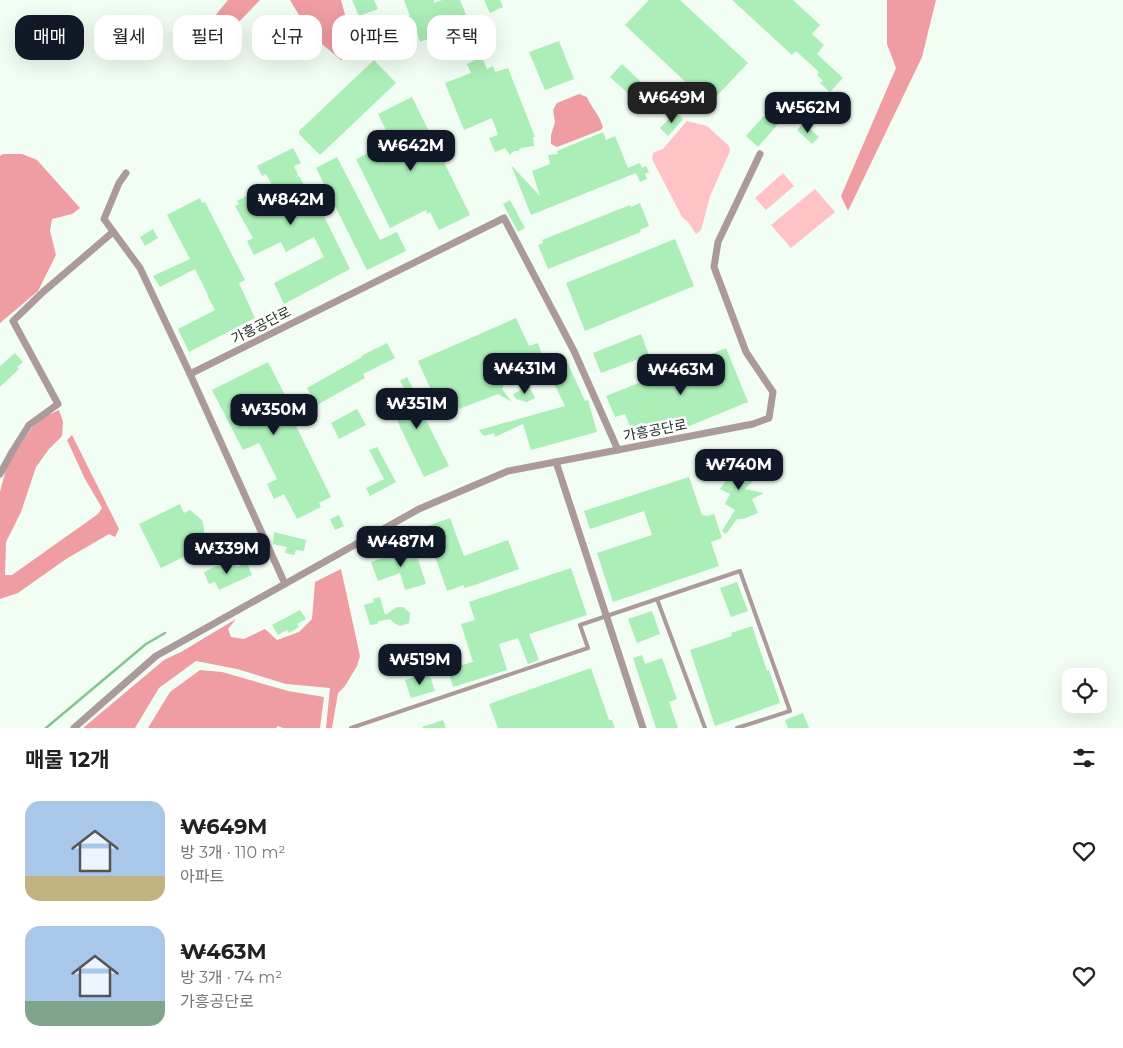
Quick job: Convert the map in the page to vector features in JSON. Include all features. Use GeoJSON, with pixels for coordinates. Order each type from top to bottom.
{"type":"FeatureCollection","features":[{"type":"Feature","properties":{"kind":"street","name":"가흥공단로"},"geometry":{"type":"LineString","coordinates":[[74,728],[156,656],[419,509],[508,471],[753,424],[769,418],[773,392],[746,352],[714,267],[718,242],[760,154]]}},
{"type":"Feature","properties":{"kind":"street"},"geometry":{"type":"LineString","coordinates":[[126,174],[119,183],[104,219],[140,268],[285,584]]}},
{"type":"Feature","properties":{"kind":"street","name":"가흥공단로"},"geometry":{"type":"LineString","coordinates":[[190,374],[504,218],[574,351],[618,450]]}},
{"type":"Feature","properties":{"kind":"street"},"geometry":{"type":"LineString","coordinates":[[0,474],[29,425],[58,404],[13,321],[43,292],[113,232]]}},
{"type":"Feature","properties":{"kind":"street"},"geometry":{"type":"LineString","coordinates":[[556,462],[643,728]]}},
{"type":"Feature","properties":{"kind":"lane"},"geometry":{"type":"LineString","coordinates":[[351,728],[588,648],[580,625],[740,571],[790,711],[737,728]]}},
{"type":"Feature","properties":{"kind":"lane"},"geometry":{"type":"LineString","coordinates":[[657,599],[705,728]]}},
{"type":"Feature","properties":{"kind":"shaded area"},"geometry":{"type":"Polygon","coordinates":[[[228,0],[260,0],[242,19],[242,15],[216,15],[228,0]]]}},
{"type":"Feature","properties":{"kind":"shaded area"},"geometry":{"type":"Polygon","coordinates":[[[290,0],[341,0],[345,15],[332,15],[332,52],[322,44],[322,15],[299,15],[290,0]]]}},
{"type":"Feature","properties":{"kind":"shaded area"},"geometry":{"type":"Polygon","coordinates":[[[887,0],[936,0],[922,57],[848,211],[841,196],[896,68],[887,44],[887,0]]]}},
{"type":"Feature","properties":{"kind":"shaded area"},"geometry":{"type":"Polygon","coordinates":[[[579,94],[587,97],[603,127],[601,130],[557,147],[551,144],[551,135],[555,122],[553,110],[557,103],[579,94]]]}},
{"type":"Feature","properties":{"kind":"shaded area"},"geometry":{"type":"Polygon","coordinates":[[[687,121],[707,126],[729,146],[730,151],[710,196],[701,230],[696,234],[682,217],[652,159],[653,153],[663,149],[687,121]]]}},
{"type":"Feature","properties":{"kind":"shaded area"},"geometry":{"type":"Polygon","coordinates":[[[3,154],[22,154],[37,160],[80,208],[72,214],[52,219],[50,231],[56,255],[38,291],[0,323],[0,156],[3,154]]]}},
{"type":"Feature","properties":{"kind":"shaded area"},"geometry":{"type":"Polygon","coordinates":[[[783,173],[794,186],[766,210],[755,198],[783,173]]]}},
{"type":"Feature","properties":{"kind":"shaded area"},"geometry":{"type":"Polygon","coordinates":[[[815,189],[835,212],[791,248],[771,225],[815,189]]]}},
{"type":"Feature","properties":{"kind":"shaded area"},"geometry":{"type":"Polygon","coordinates":[[[59,410],[63,422],[62,436],[49,449],[36,467],[21,512],[6,542],[5,575],[12,575],[98,514],[102,508],[85,479],[67,440],[72,435],[119,529],[115,537],[109,534],[66,559],[18,593],[0,599],[0,492],[7,465],[37,420],[59,410]]]}},
{"type":"Feature","properties":{"kind":"shaded area"},"geometry":{"type":"Polygon","coordinates":[[[341,569],[360,656],[357,666],[345,686],[338,693],[332,728],[326,728],[330,688],[286,684],[237,669],[196,661],[159,688],[135,728],[83,728],[164,660],[236,619],[228,629],[231,637],[244,639],[265,629],[277,640],[299,632],[312,619],[315,582],[341,569]]]}},
{"type":"Feature","properties":{"kind":"shaded area"},"geometry":{"type":"Polygon","coordinates":[[[200,670],[222,672],[288,691],[324,697],[320,728],[283,728],[278,726],[276,728],[148,728],[170,692],[200,670]]]}},
{"type":"Feature","properties":{"kind":"building"},"geometry":{"type":"Polygon","coordinates":[[[352,0],[374,0],[378,9],[359,15],[352,0]]]}},
{"type":"Feature","properties":{"kind":"building"},"geometry":{"type":"Polygon","coordinates":[[[404,0],[434,0],[434,3],[442,0],[460,0],[466,15],[427,15],[427,39],[420,42],[417,33],[417,15],[410,15],[404,0]]]}},
{"type":"Feature","properties":{"kind":"building"},"geometry":{"type":"Polygon","coordinates":[[[484,0],[500,0],[503,7],[490,13],[484,0]]]}},
{"type":"Feature","properties":{"kind":"building"},"geometry":{"type":"Polygon","coordinates":[[[649,0],[680,0],[748,63],[709,104],[625,25],[649,0]]]}},
{"type":"Feature","properties":{"kind":"building"},"geometry":{"type":"Polygon","coordinates":[[[732,0],[793,0],[820,25],[812,34],[824,45],[817,54],[843,78],[830,92],[820,83],[823,81],[817,75],[819,72],[796,51],[792,55],[732,0]]]}},
{"type":"Feature","properties":{"kind":"building"},"geometry":{"type":"Polygon","coordinates":[[[559,41],[574,79],[545,90],[529,52],[559,41]]]}},
{"type":"Feature","properties":{"kind":"building"},"geometry":{"type":"Polygon","coordinates":[[[374,60],[396,83],[320,155],[299,134],[299,131],[374,60]]]}},
{"type":"Feature","properties":{"kind":"building"},"geometry":{"type":"Polygon","coordinates":[[[476,60],[483,60],[487,69],[493,66],[495,72],[508,68],[535,137],[533,137],[534,146],[521,148],[510,155],[505,148],[495,152],[489,138],[498,135],[492,118],[464,130],[445,83],[471,73],[467,64],[476,60]]]}},
{"type":"Feature","properties":{"kind":"building"},"geometry":{"type":"Polygon","coordinates":[[[622,64],[655,95],[643,107],[610,77],[622,64]]]}},
{"type":"Feature","properties":{"kind":"building"},"geometry":{"type":"Polygon","coordinates":[[[412,97],[470,215],[439,230],[430,212],[427,214],[426,210],[390,228],[356,159],[392,142],[378,114],[412,97]]]}},
{"type":"Feature","properties":{"kind":"building"},"geometry":{"type":"Polygon","coordinates":[[[785,102],[792,108],[758,147],[746,136],[770,109],[775,114],[785,102]]]}},
{"type":"Feature","properties":{"kind":"building"},"geometry":{"type":"Polygon","coordinates":[[[676,112],[683,119],[668,136],[660,128],[676,112]]]}},
{"type":"Feature","properties":{"kind":"building"},"geometry":{"type":"Polygon","coordinates":[[[803,123],[819,137],[812,144],[797,130],[803,123]]]}},
{"type":"Feature","properties":{"kind":"building"},"geometry":{"type":"Polygon","coordinates":[[[603,132],[606,140],[615,136],[628,168],[640,163],[642,168],[646,166],[649,172],[645,174],[647,179],[640,182],[636,173],[531,215],[511,165],[540,196],[532,171],[550,164],[548,155],[558,154],[557,151],[603,132]]]}},
{"type":"Feature","properties":{"kind":"building"},"geometry":{"type":"Polygon","coordinates":[[[293,148],[301,163],[294,166],[298,175],[295,178],[299,176],[314,204],[317,202],[350,269],[284,304],[274,283],[324,257],[314,237],[286,252],[281,242],[254,255],[247,241],[253,238],[235,206],[239,204],[237,201],[248,195],[251,199],[273,187],[266,174],[262,176],[257,166],[293,148]]]}},
{"type":"Feature","properties":{"kind":"building"},"geometry":{"type":"Polygon","coordinates":[[[337,157],[380,240],[397,232],[406,251],[367,270],[316,168],[337,157]]]}},
{"type":"Feature","properties":{"kind":"building"},"geometry":{"type":"Polygon","coordinates":[[[200,198],[202,203],[205,202],[245,280],[239,283],[255,318],[189,352],[178,329],[215,310],[208,295],[195,269],[160,287],[153,276],[190,259],[167,215],[200,198]]]}},
{"type":"Feature","properties":{"kind":"building"},"geometry":{"type":"Polygon","coordinates":[[[510,200],[525,228],[518,232],[503,204],[510,200]]]}},
{"type":"Feature","properties":{"kind":"building"},"geometry":{"type":"Polygon","coordinates":[[[640,203],[649,226],[640,230],[641,232],[548,269],[538,245],[543,243],[542,240],[630,205],[631,207],[640,203]]]}},
{"type":"Feature","properties":{"kind":"building"},"geometry":{"type":"Polygon","coordinates":[[[153,229],[158,238],[145,246],[140,237],[153,229]]]}},
{"type":"Feature","properties":{"kind":"building"},"geometry":{"type":"Polygon","coordinates":[[[675,239],[694,286],[585,331],[566,283],[675,239]]]}},
{"type":"Feature","properties":{"kind":"building"},"geometry":{"type":"Polygon","coordinates":[[[516,318],[529,346],[538,343],[542,355],[490,377],[504,385],[502,389],[512,402],[498,394],[459,409],[453,393],[436,401],[418,361],[516,318]]]}},
{"type":"Feature","properties":{"kind":"building"},"geometry":{"type":"Polygon","coordinates":[[[641,334],[649,355],[601,373],[593,353],[641,334]]]}},
{"type":"Feature","properties":{"kind":"building"},"geometry":{"type":"Polygon","coordinates":[[[387,343],[395,358],[363,374],[365,378],[317,405],[307,388],[387,343]]]}},
{"type":"Feature","properties":{"kind":"building"},"geometry":{"type":"Polygon","coordinates":[[[726,348],[748,402],[672,433],[670,426],[635,440],[625,414],[615,417],[606,396],[726,348]]]}},
{"type":"Feature","properties":{"kind":"building"},"geometry":{"type":"Polygon","coordinates":[[[15,353],[23,362],[17,367],[19,369],[0,387],[0,366],[15,353]]]}},
{"type":"Feature","properties":{"kind":"building"},"geometry":{"type":"Polygon","coordinates":[[[268,362],[287,399],[292,397],[299,410],[294,413],[299,422],[295,424],[331,497],[319,503],[321,507],[297,519],[284,494],[274,499],[267,484],[277,479],[259,443],[243,450],[212,390],[268,362]]]}},
{"type":"Feature","properties":{"kind":"building"},"geometry":{"type":"Polygon","coordinates":[[[568,364],[585,401],[588,400],[597,432],[531,450],[523,424],[495,437],[494,433],[484,436],[479,430],[565,406],[549,373],[568,364]]]}},
{"type":"Feature","properties":{"kind":"building"},"geometry":{"type":"Polygon","coordinates":[[[407,377],[421,405],[419,406],[449,466],[424,477],[386,397],[404,388],[400,381],[407,377]]]}},
{"type":"Feature","properties":{"kind":"building"},"geometry":{"type":"Polygon","coordinates":[[[529,386],[535,398],[527,402],[516,399],[513,394],[529,386]]]}},
{"type":"Feature","properties":{"kind":"building"},"geometry":{"type":"Polygon","coordinates":[[[357,409],[366,425],[339,439],[331,423],[357,409]]]}},
{"type":"Feature","properties":{"kind":"building"},"geometry":{"type":"Polygon","coordinates":[[[377,447],[396,482],[370,496],[366,488],[384,479],[369,450],[377,447]]]}},
{"type":"Feature","properties":{"kind":"building"},"geometry":{"type":"Polygon","coordinates":[[[754,451],[757,453],[742,472],[756,478],[745,489],[764,493],[752,499],[758,513],[743,519],[737,519],[726,534],[722,531],[735,510],[725,504],[730,494],[720,489],[729,477],[714,475],[726,466],[732,467],[733,464],[740,463],[754,451]]]}},
{"type":"Feature","properties":{"kind":"building"},"geometry":{"type":"Polygon","coordinates":[[[689,477],[702,515],[714,514],[722,538],[711,542],[719,566],[613,602],[597,553],[652,535],[644,511],[590,529],[584,511],[689,477]]]}},
{"type":"Feature","properties":{"kind":"building"},"geometry":{"type":"Polygon","coordinates":[[[180,504],[184,513],[190,510],[202,520],[204,542],[198,545],[200,549],[161,568],[139,524],[180,504]]]}},
{"type":"Feature","properties":{"kind":"building"},"geometry":{"type":"Polygon","coordinates":[[[339,515],[344,526],[335,530],[330,519],[339,515]]]}},
{"type":"Feature","properties":{"kind":"building"},"geometry":{"type":"Polygon","coordinates":[[[450,518],[464,556],[508,540],[519,569],[475,585],[464,588],[464,585],[447,591],[425,527],[450,518]]]}},
{"type":"Feature","properties":{"kind":"building"},"geometry":{"type":"Polygon","coordinates":[[[274,532],[306,540],[304,551],[296,550],[294,555],[285,553],[287,547],[273,544],[274,532]]]}},
{"type":"Feature","properties":{"kind":"building"},"geometry":{"type":"Polygon","coordinates":[[[414,547],[426,584],[405,590],[400,573],[378,581],[371,562],[414,547]]]}},
{"type":"Feature","properties":{"kind":"building"},"geometry":{"type":"Polygon","coordinates":[[[223,563],[225,568],[235,564],[237,567],[247,563],[252,575],[219,590],[215,582],[209,584],[204,572],[223,563]]]}},
{"type":"Feature","properties":{"kind":"building"},"geometry":{"type":"Polygon","coordinates":[[[571,568],[587,615],[529,634],[539,660],[528,664],[518,638],[499,644],[507,670],[453,687],[448,669],[473,662],[461,624],[475,620],[469,602],[571,568]]]}},
{"type":"Feature","properties":{"kind":"building"},"geometry":{"type":"Polygon","coordinates":[[[737,582],[748,611],[731,617],[720,588],[737,582]]]}},
{"type":"Feature","properties":{"kind":"building"},"geometry":{"type":"Polygon","coordinates":[[[380,597],[385,615],[397,607],[403,607],[410,613],[409,623],[400,626],[390,619],[370,625],[364,605],[374,602],[373,599],[380,597]]]}},
{"type":"Feature","properties":{"kind":"building"},"geometry":{"type":"Polygon","coordinates":[[[300,610],[306,619],[297,624],[299,627],[289,633],[287,630],[278,635],[272,625],[300,610]]]}},
{"type":"Feature","properties":{"kind":"building"},"geometry":{"type":"Polygon","coordinates":[[[652,611],[660,634],[637,643],[628,619],[652,611]]]}},
{"type":"Feature","properties":{"kind":"building"},"geometry":{"type":"Polygon","coordinates":[[[752,626],[780,703],[715,726],[690,650],[732,636],[731,633],[752,626]]]}},
{"type":"Feature","properties":{"kind":"building"},"geometry":{"type":"Polygon","coordinates":[[[642,655],[645,664],[662,658],[677,699],[669,702],[678,728],[656,728],[633,658],[642,655]]]}},
{"type":"Feature","properties":{"kind":"building"},"geometry":{"type":"Polygon","coordinates":[[[591,668],[609,720],[612,720],[615,728],[498,728],[489,704],[591,668]]]}},
{"type":"Feature","properties":{"kind":"building"},"geometry":{"type":"Polygon","coordinates":[[[429,673],[435,691],[411,698],[405,680],[429,673]]]}},
{"type":"Feature","properties":{"kind":"building"},"geometry":{"type":"Polygon","coordinates":[[[803,713],[809,728],[788,728],[785,720],[803,713]]]}},
{"type":"Feature","properties":{"kind":"building"},"geometry":{"type":"Polygon","coordinates":[[[443,720],[446,728],[422,727],[443,720]]]}},
{"type":"Feature","properties":{"kind":"waterway"},"geometry":{"type":"LineString","coordinates":[[46,728],[146,644],[165,633]]}}]}
